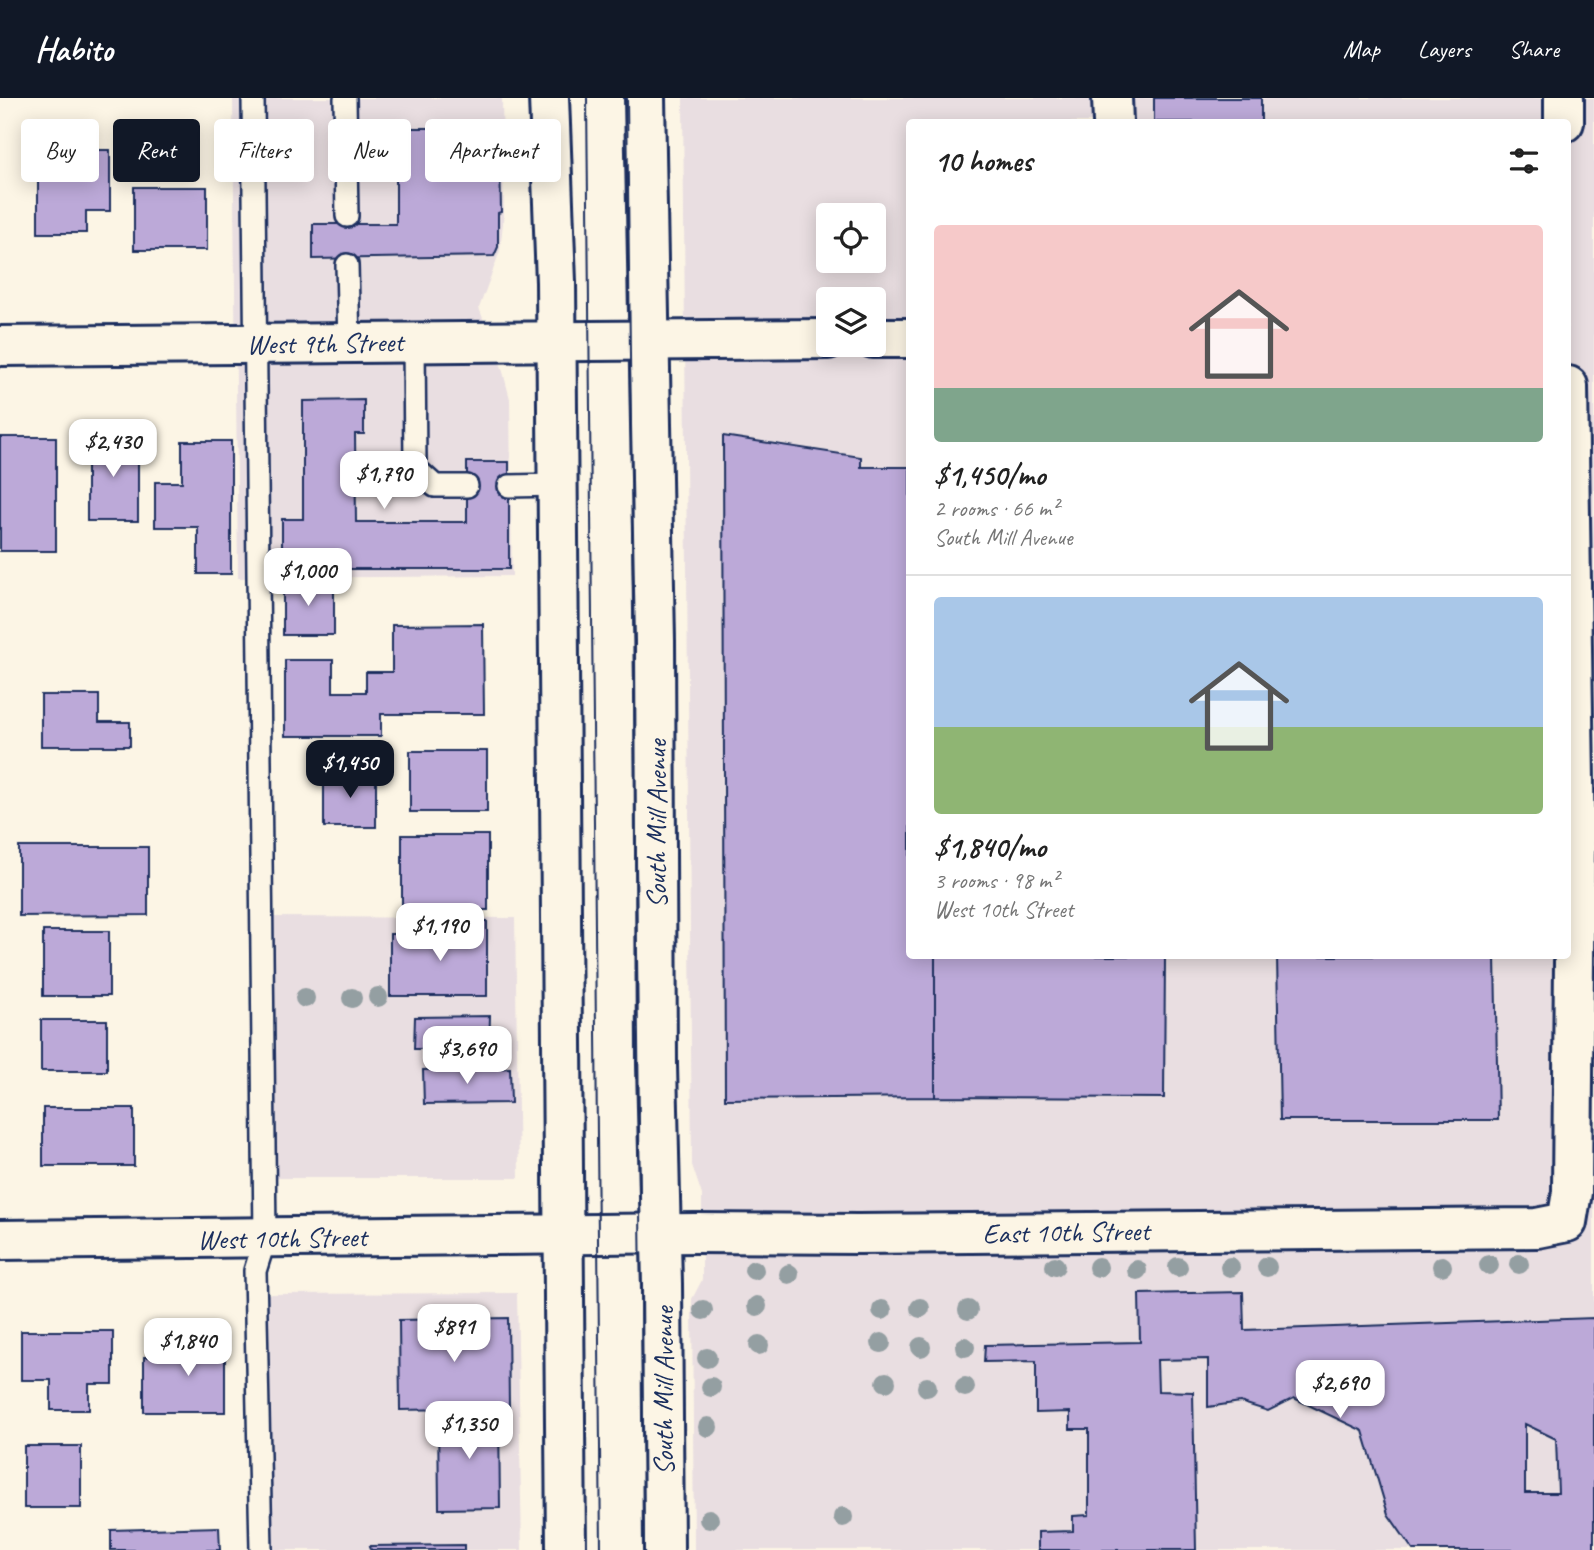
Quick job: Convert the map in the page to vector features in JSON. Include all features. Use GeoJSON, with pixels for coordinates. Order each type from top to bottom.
{"type":"FeatureCollection","features":[{"type":"Feature","properties":{"kind":"street"},"geometry":{"type":"LineString","coordinates":[[549,98],[556,282],[566,1550]]}},
{"type":"Feature","properties":{"kind":"street","name":"South Mill Avenue"},"geometry":{"type":"LineString","coordinates":[[646,98],[664,1550]]}},
{"type":"Feature","properties":{"kind":"street"},"geometry":{"type":"LineString","coordinates":[[1112,98],[1113,119]]}},
{"type":"Feature","properties":{"kind":"street"},"geometry":{"type":"LineString","coordinates":[[1564,98],[1564,119]]}},
{"type":"Feature","properties":{"kind":"street"},"geometry":{"type":"LineString","coordinates":[[886,338],[906,338]]}},
{"type":"Feature","properties":{"kind":"street","name":"West 9th Street"},"geometry":{"type":"LineString","coordinates":[[0,346],[816,339]]}},
{"type":"Feature","properties":{"kind":"street","name":"East 10th Street"},"geometry":{"type":"LineString","coordinates":[[564,1235],[1537,1228],[1567,1222],[1572,1192],[1574,861],[1571,624]]}},
{"type":"Feature","properties":{"kind":"street","name":"West 10th Street"},"geometry":{"type":"LineString","coordinates":[[0,1240],[564,1235]]}},
{"type":"Feature","properties":{"kind":"lane"},"geometry":{"type":"LineString","coordinates":[[253,98],[265,1239],[255,1271],[261,1550]]}},
{"type":"Feature","properties":{"kind":"lane"},"geometry":{"type":"LineString","coordinates":[[345,98],[347,216]]}},
{"type":"Feature","properties":{"kind":"lane"},"geometry":{"type":"LineString","coordinates":[[347,265],[349,343]]}},
{"type":"Feature","properties":{"kind":"lane"},"geometry":{"type":"LineString","coordinates":[[414,342],[415,468],[435,486],[467,486]]}},
{"type":"Feature","properties":{"kind":"lane"},"geometry":{"type":"LineString","coordinates":[[509,486],[558,485]]}},
{"type":"Feature","properties":{"kind":"shaded area"},"geometry":{"type":"Polygon","coordinates":[[[233,98],[502,98],[502,119],[425,119],[425,182],[503,182],[500,251],[479,308],[502,368],[510,399],[512,576],[238,578],[234,182],[314,182],[314,119],[233,119],[233,98]]]}},
{"type":"Feature","properties":{"kind":"shaded area"},"geometry":{"type":"Polygon","coordinates":[[[683,98],[1594,98],[1594,1550],[694,1550],[692,1299],[702,1280],[702,1195],[692,1165],[683,98]]]}},
{"type":"Feature","properties":{"kind":"shaded area"},"geometry":{"type":"Polygon","coordinates":[[[266,917],[515,918],[519,1178],[272,1178],[266,917]]]}},
{"type":"Feature","properties":{"kind":"shaded area"},"geometry":{"type":"Polygon","coordinates":[[[517,1293],[522,1550],[271,1550],[268,1294],[517,1293]]]}},
{"type":"Feature","properties":{"kind":"building"},"geometry":{"type":"Polygon","coordinates":[[[1154,98],[1261,98],[1261,119],[1154,119],[1154,98]]]}},
{"type":"Feature","properties":{"kind":"building"},"geometry":{"type":"Polygon","coordinates":[[[411,128],[425,128],[425,182],[500,182],[498,247],[494,256],[313,259],[313,224],[396,224],[396,182],[411,182],[411,128]]]}},
{"type":"Feature","properties":{"kind":"building"},"geometry":{"type":"Polygon","coordinates":[[[99,150],[110,150],[110,211],[86,211],[86,233],[38,233],[38,182],[99,182],[99,150]]]}},
{"type":"Feature","properties":{"kind":"building"},"geometry":{"type":"Polygon","coordinates":[[[134,187],[207,187],[207,250],[134,250],[134,187]]]}},
{"type":"Feature","properties":{"kind":"building"},"geometry":{"type":"Polygon","coordinates":[[[364,400],[364,434],[355,434],[356,522],[467,522],[467,462],[509,462],[509,569],[334,569],[334,576],[282,576],[282,519],[303,519],[303,401],[364,400]]]}},
{"type":"Feature","properties":{"kind":"building"},"geometry":{"type":"Polygon","coordinates":[[[87,436],[138,436],[138,521],[87,521],[87,436]]]}},
{"type":"Feature","properties":{"kind":"building"},"geometry":{"type":"Polygon","coordinates":[[[723,436],[861,457],[861,467],[906,467],[906,959],[935,959],[935,1097],[725,1099],[723,436]]]}},
{"type":"Feature","properties":{"kind":"building"},"geometry":{"type":"Polygon","coordinates":[[[0,437],[56,437],[56,551],[0,551],[0,437]]]}},
{"type":"Feature","properties":{"kind":"building"},"geometry":{"type":"Polygon","coordinates":[[[182,441],[231,441],[231,574],[198,574],[198,527],[155,527],[155,482],[182,482],[182,441]]]}},
{"type":"Feature","properties":{"kind":"building"},"geometry":{"type":"Polygon","coordinates":[[[283,582],[334,582],[334,635],[283,635],[283,582]]]}},
{"type":"Feature","properties":{"kind":"building"},"geometry":{"type":"Polygon","coordinates":[[[483,624],[484,714],[381,714],[381,736],[285,736],[285,660],[333,660],[333,692],[366,692],[366,672],[392,672],[392,625],[483,624]]]}},
{"type":"Feature","properties":{"kind":"building"},"geometry":{"type":"Polygon","coordinates":[[[41,695],[99,695],[99,722],[130,722],[130,746],[41,746],[41,695]]]}},
{"type":"Feature","properties":{"kind":"building"},"geometry":{"type":"Polygon","coordinates":[[[410,751],[487,751],[487,812],[410,812],[410,751]]]}},
{"type":"Feature","properties":{"kind":"building"},"geometry":{"type":"Polygon","coordinates":[[[324,773],[376,773],[376,827],[324,827],[324,773]]]}},
{"type":"Feature","properties":{"kind":"building"},"geometry":{"type":"Polygon","coordinates":[[[402,835],[488,835],[488,910],[402,910],[402,835]]]}},
{"type":"Feature","properties":{"kind":"building"},"geometry":{"type":"Polygon","coordinates":[[[19,847],[148,847],[148,915],[19,916],[19,847]]]}},
{"type":"Feature","properties":{"kind":"building"},"geometry":{"type":"Polygon","coordinates":[[[460,921],[487,921],[487,996],[390,996],[390,934],[460,934],[460,921]]]}},
{"type":"Feature","properties":{"kind":"building"},"geometry":{"type":"Polygon","coordinates":[[[43,931],[109,931],[109,996],[43,996],[43,931]]]}},
{"type":"Feature","properties":{"kind":"building"},"geometry":{"type":"Polygon","coordinates":[[[935,959],[1165,959],[1164,1098],[935,1097],[935,959]]]}},
{"type":"Feature","properties":{"kind":"building"},"geometry":{"type":"Polygon","coordinates":[[[1277,959],[1495,959],[1498,1120],[1280,1120],[1277,959]]]}},
{"type":"Feature","properties":{"kind":"building"},"geometry":{"type":"Polygon","coordinates":[[[490,1016],[489,1049],[414,1049],[415,1017],[490,1016]]]}},
{"type":"Feature","properties":{"kind":"building"},"geometry":{"type":"Polygon","coordinates":[[[41,1020],[107,1020],[107,1071],[41,1071],[41,1020]]]}},
{"type":"Feature","properties":{"kind":"building"},"geometry":{"type":"Polygon","coordinates":[[[510,1068],[511,1103],[424,1104],[423,1070],[510,1068]]]}},
{"type":"Feature","properties":{"kind":"building"},"geometry":{"type":"Polygon","coordinates":[[[43,1108],[134,1108],[134,1166],[43,1166],[43,1108]]]}},
{"type":"Feature","properties":{"kind":"building"},"geometry":{"type":"Polygon","coordinates":[[[1243,1292],[1244,1330],[1594,1318],[1594,1550],[1413,1550],[1388,1514],[1363,1431],[1294,1398],[1268,1411],[1240,1402],[1208,1407],[1208,1359],[1157,1360],[1158,1391],[1193,1392],[1196,1550],[1038,1550],[1038,1532],[1073,1531],[1073,1516],[1089,1515],[1089,1429],[1070,1429],[1070,1412],[1036,1413],[1036,1361],[984,1362],[985,1345],[1140,1342],[1139,1294],[1243,1292]],[[1525,1424],[1525,1493],[1558,1493],[1556,1439],[1525,1424]]]}},
{"type":"Feature","properties":{"kind":"building"},"geometry":{"type":"Polygon","coordinates":[[[508,1318],[509,1408],[400,1410],[399,1320],[508,1318]]]}},
{"type":"Feature","properties":{"kind":"building"},"geometry":{"type":"Polygon","coordinates":[[[21,1331],[113,1331],[113,1384],[89,1384],[89,1410],[51,1410],[51,1380],[21,1380],[21,1331]]]}},
{"type":"Feature","properties":{"kind":"building"},"geometry":{"type":"Polygon","coordinates":[[[183,1335],[225,1335],[225,1412],[144,1412],[144,1357],[183,1357],[183,1335]]]}},
{"type":"Feature","properties":{"kind":"building"},"geometry":{"type":"Polygon","coordinates":[[[438,1414],[499,1414],[500,1508],[439,1509],[438,1414]]]}},
{"type":"Feature","properties":{"kind":"building"},"geometry":{"type":"Polygon","coordinates":[[[24,1446],[81,1446],[81,1508],[24,1508],[24,1446]]]}},
{"type":"Feature","properties":{"kind":"building"},"geometry":{"type":"Polygon","coordinates":[[[219,1527],[220,1550],[111,1550],[111,1530],[219,1527]]]}},
{"type":"Feature","properties":{"kind":"building"},"geometry":{"type":"Polygon","coordinates":[[[464,1545],[464,1550],[371,1550],[370,1546],[464,1545]]]}},
{"type":"Feature","properties":{"kind":"tram line"},"geometry":{"type":"LineString","coordinates":[[587,98],[601,1550]]}},
{"type":"Feature","properties":{"kind":"tram line"},"geometry":{"type":"LineString","coordinates":[[627,98],[644,1550]]}}]}
